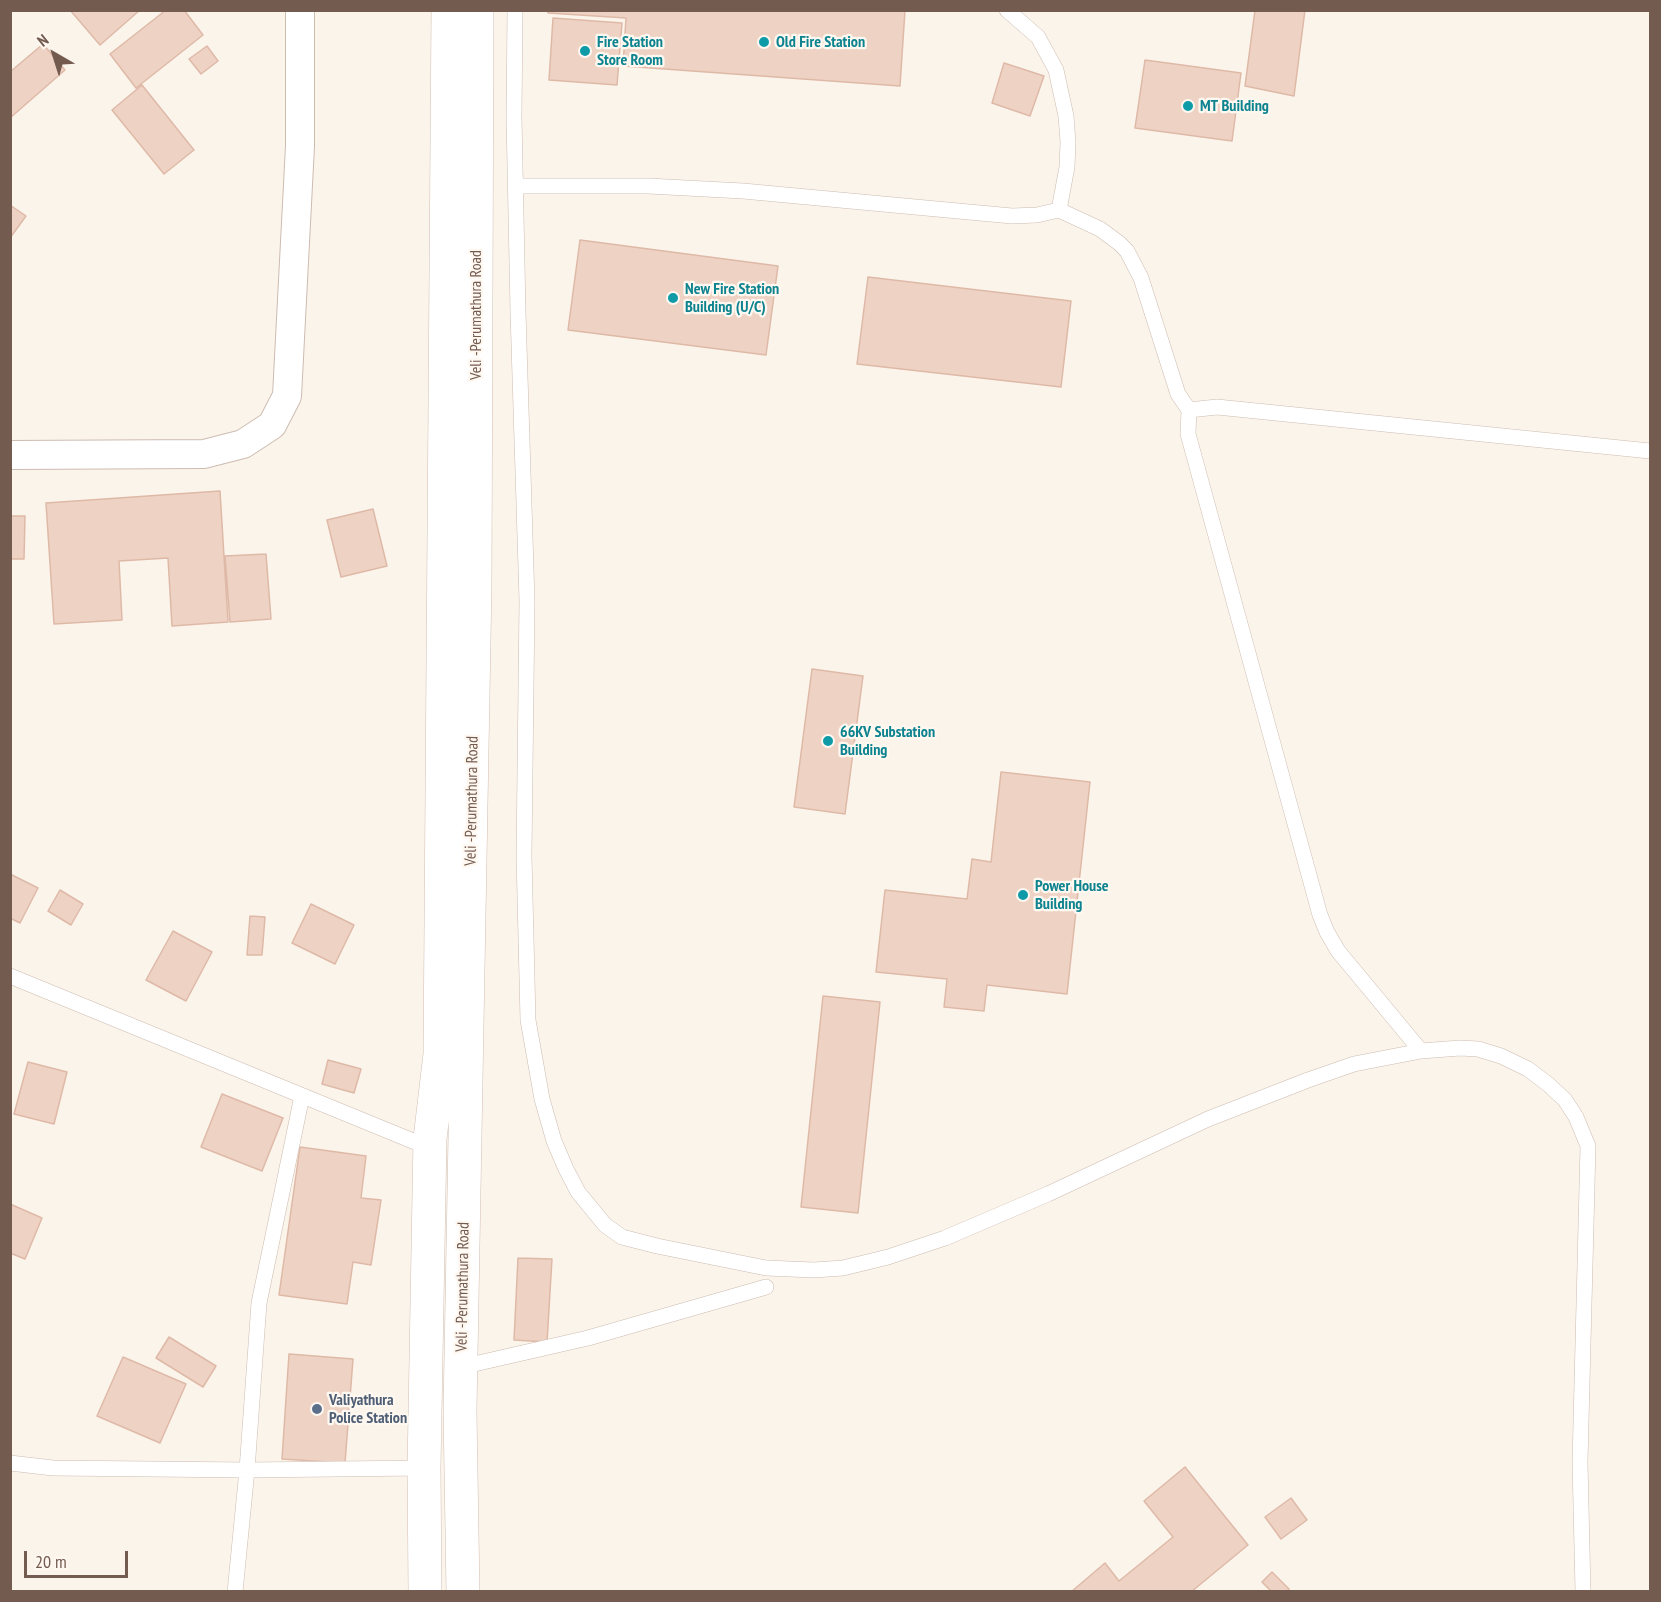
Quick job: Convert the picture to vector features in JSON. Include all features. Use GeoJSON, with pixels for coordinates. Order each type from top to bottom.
{"type":"FeatureCollection","features":[{"type":"Feature","properties":{"kind":"main road"},"geometry":{"type":"LineString","coordinates":[[425,1592],[424,1468],[430,1148],[440,1054],[448,10]]}},
{"type":"Feature","properties":{"kind":"main road","name":"Veli -Perumathura Road"},"geometry":{"type":"LineString","coordinates":[[463,1592],[461,1367],[476,585],[477,10]]}},
{"type":"Feature","properties":{"kind":"street"},"geometry":{"type":"LineString","coordinates":[[10,455],[204,454],[243,444],[272,425],[287,396],[300,146],[300,10]]}},
{"type":"Feature","properties":{"kind":"lane"},"geometry":{"type":"LineString","coordinates":[[515,10],[515,186],[527,601],[524,856],[528,1020],[538,1079],[555,1141],[578,1192],[605,1225],[622,1237],[766,1268],[814,1270],[843,1268],[888,1257],[974,1227],[1208,1119],[1354,1064],[1421,1051],[1460,1048],[1478,1049],[1520,1064],[1550,1085],[1565,1100],[1576,1117],[1588,1146],[1580,1462],[1583,1592]]}},
{"type":"Feature","properties":{"kind":"lane"},"geometry":{"type":"LineString","coordinates":[[1007,10],[1038,37],[1051,58],[1058,77],[1068,142],[1067,167],[1059,210]]}},
{"type":"Feature","properties":{"kind":"lane"},"geometry":{"type":"LineString","coordinates":[[515,186],[648,186],[743,191],[1012,216],[1037,215],[1059,210],[1109,235],[1127,251],[1142,278],[1178,394],[1189,410],[1188,434],[1320,915],[1338,951],[1421,1051]]}},
{"type":"Feature","properties":{"kind":"lane"},"geometry":{"type":"LineString","coordinates":[[1189,410],[1217,407],[1650,451]]}},
{"type":"Feature","properties":{"kind":"lane"},"geometry":{"type":"LineString","coordinates":[[10,976],[430,1148]]}},
{"type":"Feature","properties":{"kind":"lane"},"geometry":{"type":"LineString","coordinates":[[235,1592],[247,1470],[259,1303],[302,1096]]}},
{"type":"Feature","properties":{"kind":"lane"},"geometry":{"type":"LineString","coordinates":[[461,1367],[588,1338],[766,1287]]}},
{"type":"Feature","properties":{"kind":"lane"},"geometry":{"type":"LineString","coordinates":[[10,1463],[53,1468],[247,1470],[424,1468]]}},
{"type":"Feature","properties":{"kind":"building"},"geometry":{"type":"Polygon","coordinates":[[[70,10],[140,10],[100,45],[70,10]]]}},
{"type":"Feature","properties":{"kind":"building"},"geometry":{"type":"Polygon","coordinates":[[[166,10],[184,10],[203,35],[136,88],[110,54],[166,10]]]}},
{"type":"Feature","properties":{"kind":"building","name":"Old Fire Station"},"geometry":{"type":"Polygon","coordinates":[[[548,10],[905,10],[900,86],[623,66],[626,18],[548,13],[548,10]]]}},
{"type":"Feature","properties":{"kind":"building"},"geometry":{"type":"Polygon","coordinates":[[[1255,10],[1305,10],[1294,96],[1245,86],[1255,10]]]}},
{"type":"Feature","properties":{"kind":"building","name":"Fire Station Store Room"},"geometry":{"type":"Polygon","coordinates":[[[553,18],[622,23],[617,85],[549,80],[553,18]]]}},
{"type":"Feature","properties":{"kind":"building"},"geometry":{"type":"Polygon","coordinates":[[[43,44],[65,70],[10,118],[10,72],[43,44]]]}},
{"type":"Feature","properties":{"kind":"building"},"geometry":{"type":"Polygon","coordinates":[[[207,46],[218,61],[201,74],[189,59],[207,46]]]}},
{"type":"Feature","properties":{"kind":"building","name":"MT Building"},"geometry":{"type":"Polygon","coordinates":[[[1145,60],[1241,73],[1232,141],[1135,128],[1145,60]]]}},
{"type":"Feature","properties":{"kind":"building"},"geometry":{"type":"Polygon","coordinates":[[[1004,63],[1044,76],[1030,116],[992,103],[1004,63]]]}},
{"type":"Feature","properties":{"kind":"building"},"geometry":{"type":"Polygon","coordinates":[[[142,85],[194,150],[164,174],[112,110],[142,85]]]}},
{"type":"Feature","properties":{"kind":"building"},"geometry":{"type":"Polygon","coordinates":[[[10,205],[26,216],[10,238],[10,205]]]}},
{"type":"Feature","properties":{"kind":"building","name":"New Fire Station Building (U/C)"},"geometry":{"type":"Polygon","coordinates":[[[580,240],[778,266],[766,355],[568,330],[580,240]]]}},
{"type":"Feature","properties":{"kind":"building"},"geometry":{"type":"Polygon","coordinates":[[[868,277],[1071,301],[1061,387],[857,364],[868,277]]]}},
{"type":"Feature","properties":{"kind":"building"},"geometry":{"type":"Polygon","coordinates":[[[220,491],[228,622],[172,626],[168,558],[119,561],[122,620],[54,624],[46,503],[220,491]]]}},
{"type":"Feature","properties":{"kind":"building"},"geometry":{"type":"Polygon","coordinates":[[[373,509],[387,566],[341,577],[327,520],[373,509]]]}},
{"type":"Feature","properties":{"kind":"building"},"geometry":{"type":"Polygon","coordinates":[[[10,516],[25,516],[24,559],[10,559],[10,516]]]}},
{"type":"Feature","properties":{"kind":"building"},"geometry":{"type":"Polygon","coordinates":[[[266,554],[271,619],[230,622],[225,556],[266,554]]]}},
{"type":"Feature","properties":{"kind":"building","name":"66KV Substation Building"},"geometry":{"type":"Polygon","coordinates":[[[812,669],[863,676],[845,814],[794,807],[812,669]]]}},
{"type":"Feature","properties":{"kind":"building","name":"Power House Building"},"geometry":{"type":"Polygon","coordinates":[[[1001,772],[1090,782],[1067,994],[987,985],[984,1011],[944,1007],[947,979],[876,972],[885,890],[967,899],[972,859],[991,862],[1001,772]]]}},
{"type":"Feature","properties":{"kind":"building"},"geometry":{"type":"Polygon","coordinates":[[[10,874],[38,888],[20,923],[10,918],[10,874]]]}},
{"type":"Feature","properties":{"kind":"building"},"geometry":{"type":"Polygon","coordinates":[[[60,890],[83,904],[71,925],[48,911],[60,890]]]}},
{"type":"Feature","properties":{"kind":"building"},"geometry":{"type":"Polygon","coordinates":[[[311,904],[354,925],[335,964],[292,943],[311,904]]]}},
{"type":"Feature","properties":{"kind":"building"},"geometry":{"type":"Polygon","coordinates":[[[250,916],[265,917],[262,955],[247,955],[250,916]]]}},
{"type":"Feature","properties":{"kind":"building"},"geometry":{"type":"Polygon","coordinates":[[[173,931],[212,952],[186,1001],[146,980],[173,931]]]}},
{"type":"Feature","properties":{"kind":"building"},"geometry":{"type":"Polygon","coordinates":[[[823,996],[880,1002],[858,1213],[801,1207],[823,996]]]}},
{"type":"Feature","properties":{"kind":"building"},"geometry":{"type":"Polygon","coordinates":[[[328,1060],[361,1069],[354,1093],[322,1084],[328,1060]]]}},
{"type":"Feature","properties":{"kind":"building"},"geometry":{"type":"Polygon","coordinates":[[[28,1062],[67,1072],[54,1124],[14,1114],[28,1062]]]}},
{"type":"Feature","properties":{"kind":"building"},"geometry":{"type":"Polygon","coordinates":[[[222,1094],[283,1118],[262,1171],[201,1147],[222,1094]]]}},
{"type":"Feature","properties":{"kind":"building"},"geometry":{"type":"Polygon","coordinates":[[[300,1147],[366,1156],[361,1198],[381,1200],[371,1265],[353,1262],[347,1304],[279,1295],[300,1147]]]}},
{"type":"Feature","properties":{"kind":"building"},"geometry":{"type":"Polygon","coordinates":[[[10,1204],[42,1218],[25,1259],[10,1253],[10,1204]]]}},
{"type":"Feature","properties":{"kind":"building"},"geometry":{"type":"Polygon","coordinates":[[[518,1258],[552,1259],[547,1342],[514,1340],[518,1258]]]}},
{"type":"Feature","properties":{"kind":"building"},"geometry":{"type":"Polygon","coordinates":[[[169,1337],[216,1366],[203,1387],[156,1358],[169,1337]]]}},
{"type":"Feature","properties":{"kind":"building","name":"Valiyathura Police Station"},"geometry":{"type":"Polygon","coordinates":[[[289,1354],[353,1359],[345,1463],[282,1459],[289,1354]]]}},
{"type":"Feature","properties":{"kind":"building"},"geometry":{"type":"Polygon","coordinates":[[[123,1357],[186,1384],[160,1443],[97,1416],[123,1357]]]}},
{"type":"Feature","properties":{"kind":"building"},"geometry":{"type":"Polygon","coordinates":[[[1185,1467],[1248,1545],[1191,1592],[1071,1592],[1105,1563],[1119,1581],[1173,1537],[1144,1501],[1185,1467]]]}},
{"type":"Feature","properties":{"kind":"building"},"geometry":{"type":"Polygon","coordinates":[[[1291,1498],[1307,1520],[1281,1539],[1265,1517],[1291,1498]]]}},
{"type":"Feature","properties":{"kind":"building"},"geometry":{"type":"Polygon","coordinates":[[[1272,1572],[1289,1589],[1287,1592],[1272,1592],[1262,1582],[1272,1572]]]}},
{"type":"Feature","properties":{"kind":"place","name":"Old Fire Station"},"geometry":{"type":"Point","coordinates":[764,42]}},
{"type":"Feature","properties":{"kind":"place","name":"Fire Station Store Room"},"geometry":{"type":"Point","coordinates":[585,51]}},
{"type":"Feature","properties":{"kind":"place","name":"MT Building"},"geometry":{"type":"Point","coordinates":[1188,106]}},
{"type":"Feature","properties":{"kind":"place","name":"New Fire Station Building (U/C)"},"geometry":{"type":"Point","coordinates":[673,298]}},
{"type":"Feature","properties":{"kind":"place","name":"66KV Substation Building"},"geometry":{"type":"Point","coordinates":[828,741]}},
{"type":"Feature","properties":{"kind":"place","name":"Power House Building"},"geometry":{"type":"Point","coordinates":[1023,895]}},
{"type":"Feature","properties":{"kind":"place","name":"Valiyathura Police Station"},"geometry":{"type":"Point","coordinates":[317,1409]}}]}
